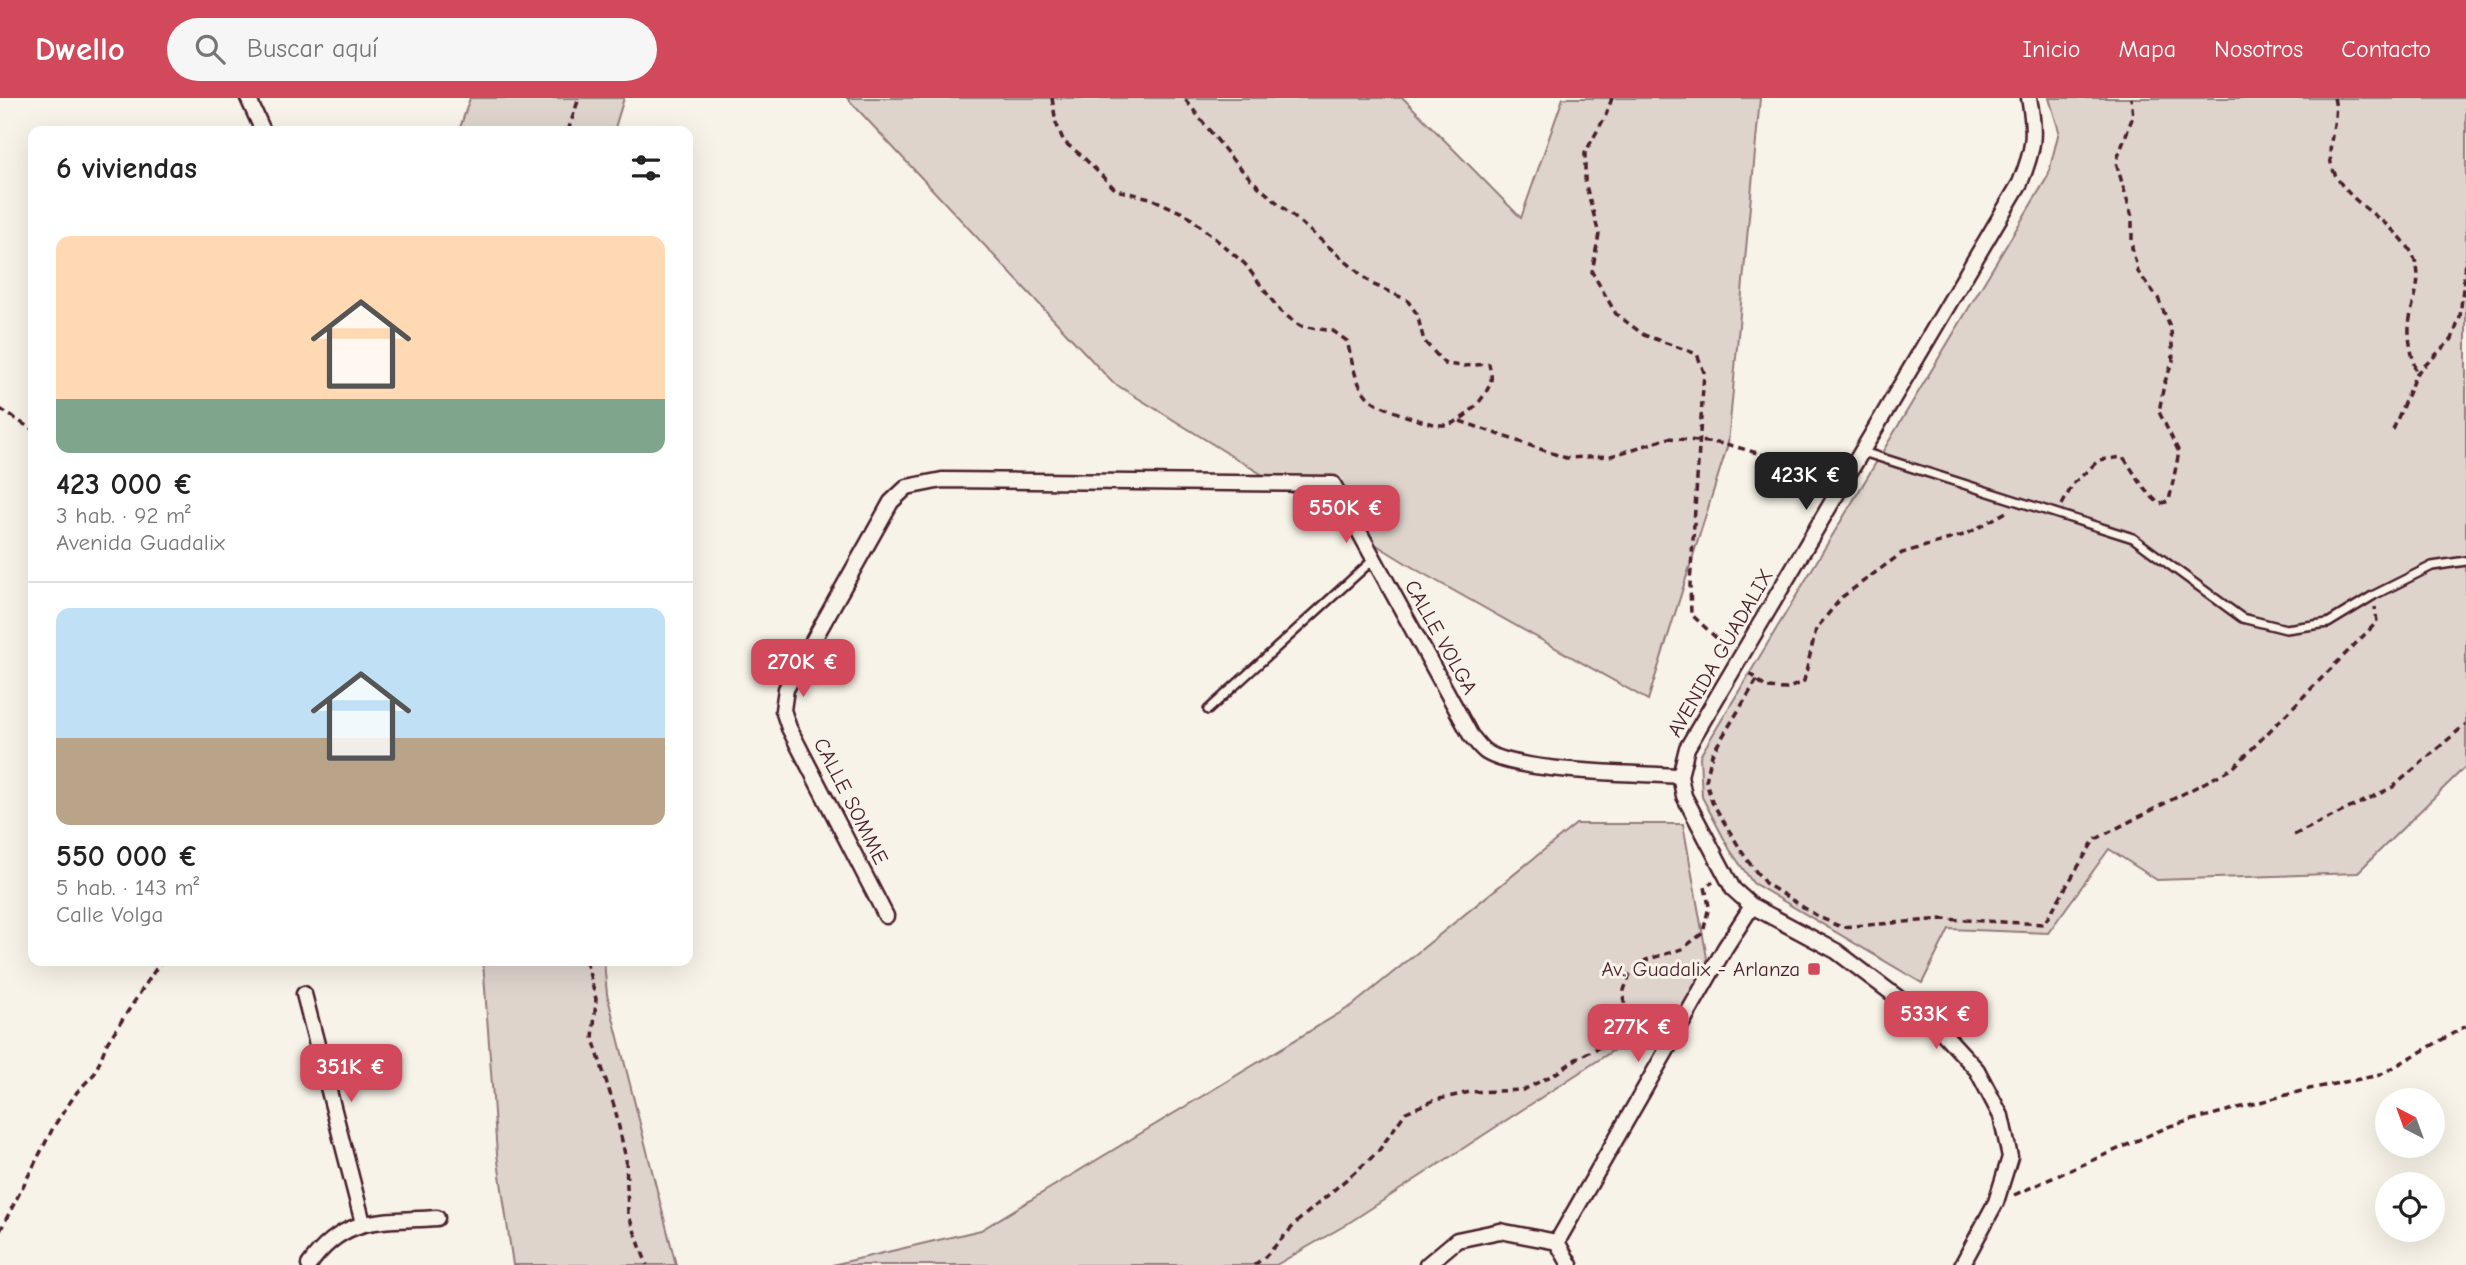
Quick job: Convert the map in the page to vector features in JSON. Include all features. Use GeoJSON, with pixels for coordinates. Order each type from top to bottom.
{"type":"FeatureCollection","features":[{"type":"Feature","properties":{"kind":"street"},"geometry":{"type":"LineString","coordinates":[[248,98],[261,126]]}},
{"type":"Feature","properties":{"kind":"street","name":"AVENIDA GUADALIX"},"geometry":{"type":"LineString","coordinates":[[1680,776],[1687,748],[2020,183],[2031,157],[2034,126],[2029,98]]}},
{"type":"Feature","properties":{"kind":"street","name":"CALLE VOLGA"},"geometry":{"type":"LineString","coordinates":[[907,486],[942,480],[1333,484],[1471,736],[1485,751],[1504,760],[1542,767],[1680,776]]}},
{"type":"Feature","properties":{"kind":"street","name":"CALLE SOMME"},"geometry":{"type":"LineString","coordinates":[[886,916],[789,727],[783,710],[786,689],[891,502],[907,486]]}},
{"type":"Feature","properties":{"kind":"street"},"geometry":{"type":"LineString","coordinates":[[1680,776],[1684,796],[1733,889],[1752,906],[1836,951],[1943,1033],[1977,1070],[2001,1116],[2010,1157],[1996,1202],[1962,1265]]}},
{"type":"Feature","properties":{"kind":"street"},"geometry":{"type":"LineString","coordinates":[[1557,1241],[1725,948],[1752,906]]}},
{"type":"Feature","properties":{"kind":"street"},"geometry":{"type":"LineString","coordinates":[[304,994],[363,1223]]}},
{"type":"Feature","properties":{"kind":"street"},"geometry":{"type":"LineString","coordinates":[[309,1265],[320,1249],[339,1233],[363,1223],[437,1218]]}},
{"type":"Feature","properties":{"kind":"street"},"geometry":{"type":"LineString","coordinates":[[1427,1265],[1457,1240],[1500,1231],[1557,1241]]}},
{"type":"Feature","properties":{"kind":"street"},"geometry":{"type":"LineString","coordinates":[[1557,1241],[1570,1265]]}},
{"type":"Feature","properties":{"kind":"lane"},"geometry":{"type":"LineString","coordinates":[[1863,452],[2133,538],[2242,618],[2286,629],[2328,623],[2374,595],[2432,566],[2466,561]]}},
{"type":"Feature","properties":{"kind":"lane"},"geometry":{"type":"LineString","coordinates":[[1208,710],[1374,559]]}},
{"type":"Feature","properties":{"kind":"path"},"geometry":{"type":"LineString","coordinates":[[570,126],[579,98]]}},
{"type":"Feature","properties":{"kind":"path"},"geometry":{"type":"LineString","coordinates":[[1052,98],[1055,123],[1065,142],[1116,190],[1150,198],[1187,215],[1245,264],[1280,311],[1300,326],[1333,331],[1347,341],[1358,384],[1369,399],[1397,413],[1442,425],[1460,421],[1478,404],[1491,380],[1489,364],[1445,364],[1424,341],[1417,314],[1407,300],[1372,284],[1259,187],[1236,164],[1184,98]]}},
{"type":"Feature","properties":{"kind":"path"},"geometry":{"type":"LineString","coordinates":[[1612,98],[1606,115],[1584,153],[1586,182],[1599,234],[1592,272],[1616,314],[1644,335],[1697,354],[1704,372],[1690,585],[1691,614],[1757,680],[1766,688],[1777,689],[1787,689],[1804,681],[1815,629],[1842,597],[1902,553],[1967,534],[2022,503]]}},
{"type":"Feature","properties":{"kind":"path"},"geometry":{"type":"LineString","coordinates":[[2058,513],[2073,484],[2099,460],[2123,457],[2148,495],[2160,504],[2169,501],[2179,452],[2159,412],[2164,384],[2173,361],[2171,329],[2158,298],[2138,272],[2132,248],[2132,217],[2116,162],[2133,116],[2131,98]]}},
{"type":"Feature","properties":{"kind":"path"},"geometry":{"type":"LineString","coordinates":[[2333,98],[2336,106],[2331,132],[2331,166],[2348,194],[2402,240],[2416,263],[2417,291],[2408,330],[2416,374]]}},
{"type":"Feature","properties":{"kind":"path"},"geometry":{"type":"LineString","coordinates":[[2393,430],[2416,374],[2452,339],[2460,317],[2466,259]]}},
{"type":"Feature","properties":{"kind":"path"},"geometry":{"type":"LineString","coordinates":[[0,409],[28,427]]}},
{"type":"Feature","properties":{"kind":"path"},"geometry":{"type":"LineString","coordinates":[[1460,421],[1566,458],[1611,456],[1669,438],[1726,444],[1846,479]]}},
{"type":"Feature","properties":{"kind":"path"},"geometry":{"type":"LineString","coordinates":[[1757,680],[1712,754],[1706,781],[1712,802],[1765,883],[1841,928],[1944,919],[2044,924],[2094,839],[2233,768],[2377,622],[2374,595]]}},
{"type":"Feature","properties":{"kind":"path"},"geometry":{"type":"LineString","coordinates":[[2294,835],[2393,787],[2466,724]]}},
{"type":"Feature","properties":{"kind":"path"},"geometry":{"type":"LineString","coordinates":[[1254,1265],[1265,1258],[1299,1220],[1377,1153],[1406,1112],[1435,1100],[1470,1092],[1523,1090],[1555,1074],[1579,1056],[1606,1044],[1625,1023],[1624,990],[1630,974],[1646,960],[1682,948],[1703,933],[1709,906],[1705,887],[1748,860]]}},
{"type":"Feature","properties":{"kind":"path"},"geometry":{"type":"LineString","coordinates":[[0,1231],[54,1126],[76,1092],[95,1073],[107,1042],[158,966]]}},
{"type":"Feature","properties":{"kind":"path"},"geometry":{"type":"LineString","coordinates":[[587,966],[596,999],[593,1039],[615,1109],[623,1147],[628,1214],[647,1265]]}},
{"type":"Feature","properties":{"kind":"path"},"geometry":{"type":"LineString","coordinates":[[1996,1202],[2170,1126],[2309,1088],[2380,1075],[2466,1026]]}},
{"type":"Feature","properties":{"kind":"shaded area"},"geometry":{"type":"Polygon","coordinates":[[[470,98],[624,98],[616,126],[461,126],[470,98]]]}},
{"type":"Feature","properties":{"kind":"shaded area"},"geometry":{"type":"Polygon","coordinates":[[[847,98],[1403,98],[1521,218],[1563,98],[1760,98],[1728,444],[1648,700],[1417,570],[1112,382],[847,98]]]}},
{"type":"Feature","properties":{"kind":"shaded area"},"geometry":{"type":"Polygon","coordinates":[[[2049,98],[2466,98],[2466,766],[2357,873],[2157,880],[2109,849],[2048,933],[1949,929],[1922,983],[1753,883],[1730,850],[1702,797],[1700,756],[2048,176],[2059,131],[2049,98]]]}},
{"type":"Feature","properties":{"kind":"shaded area"},"geometry":{"type":"Polygon","coordinates":[[[1576,824],[1683,824],[1712,986],[1344,1226],[1276,1265],[832,1265],[981,1230],[1353,1005],[1576,824]]]}},
{"type":"Feature","properties":{"kind":"shaded area"},"geometry":{"type":"Polygon","coordinates":[[[483,966],[604,966],[607,994],[676,1265],[513,1265],[497,1154],[483,966]]]}},
{"type":"Feature","properties":{"kind":"place","name":"Av. Guadalix - Arlanza"},"geometry":{"type":"Point","coordinates":[1814,969]}}]}
